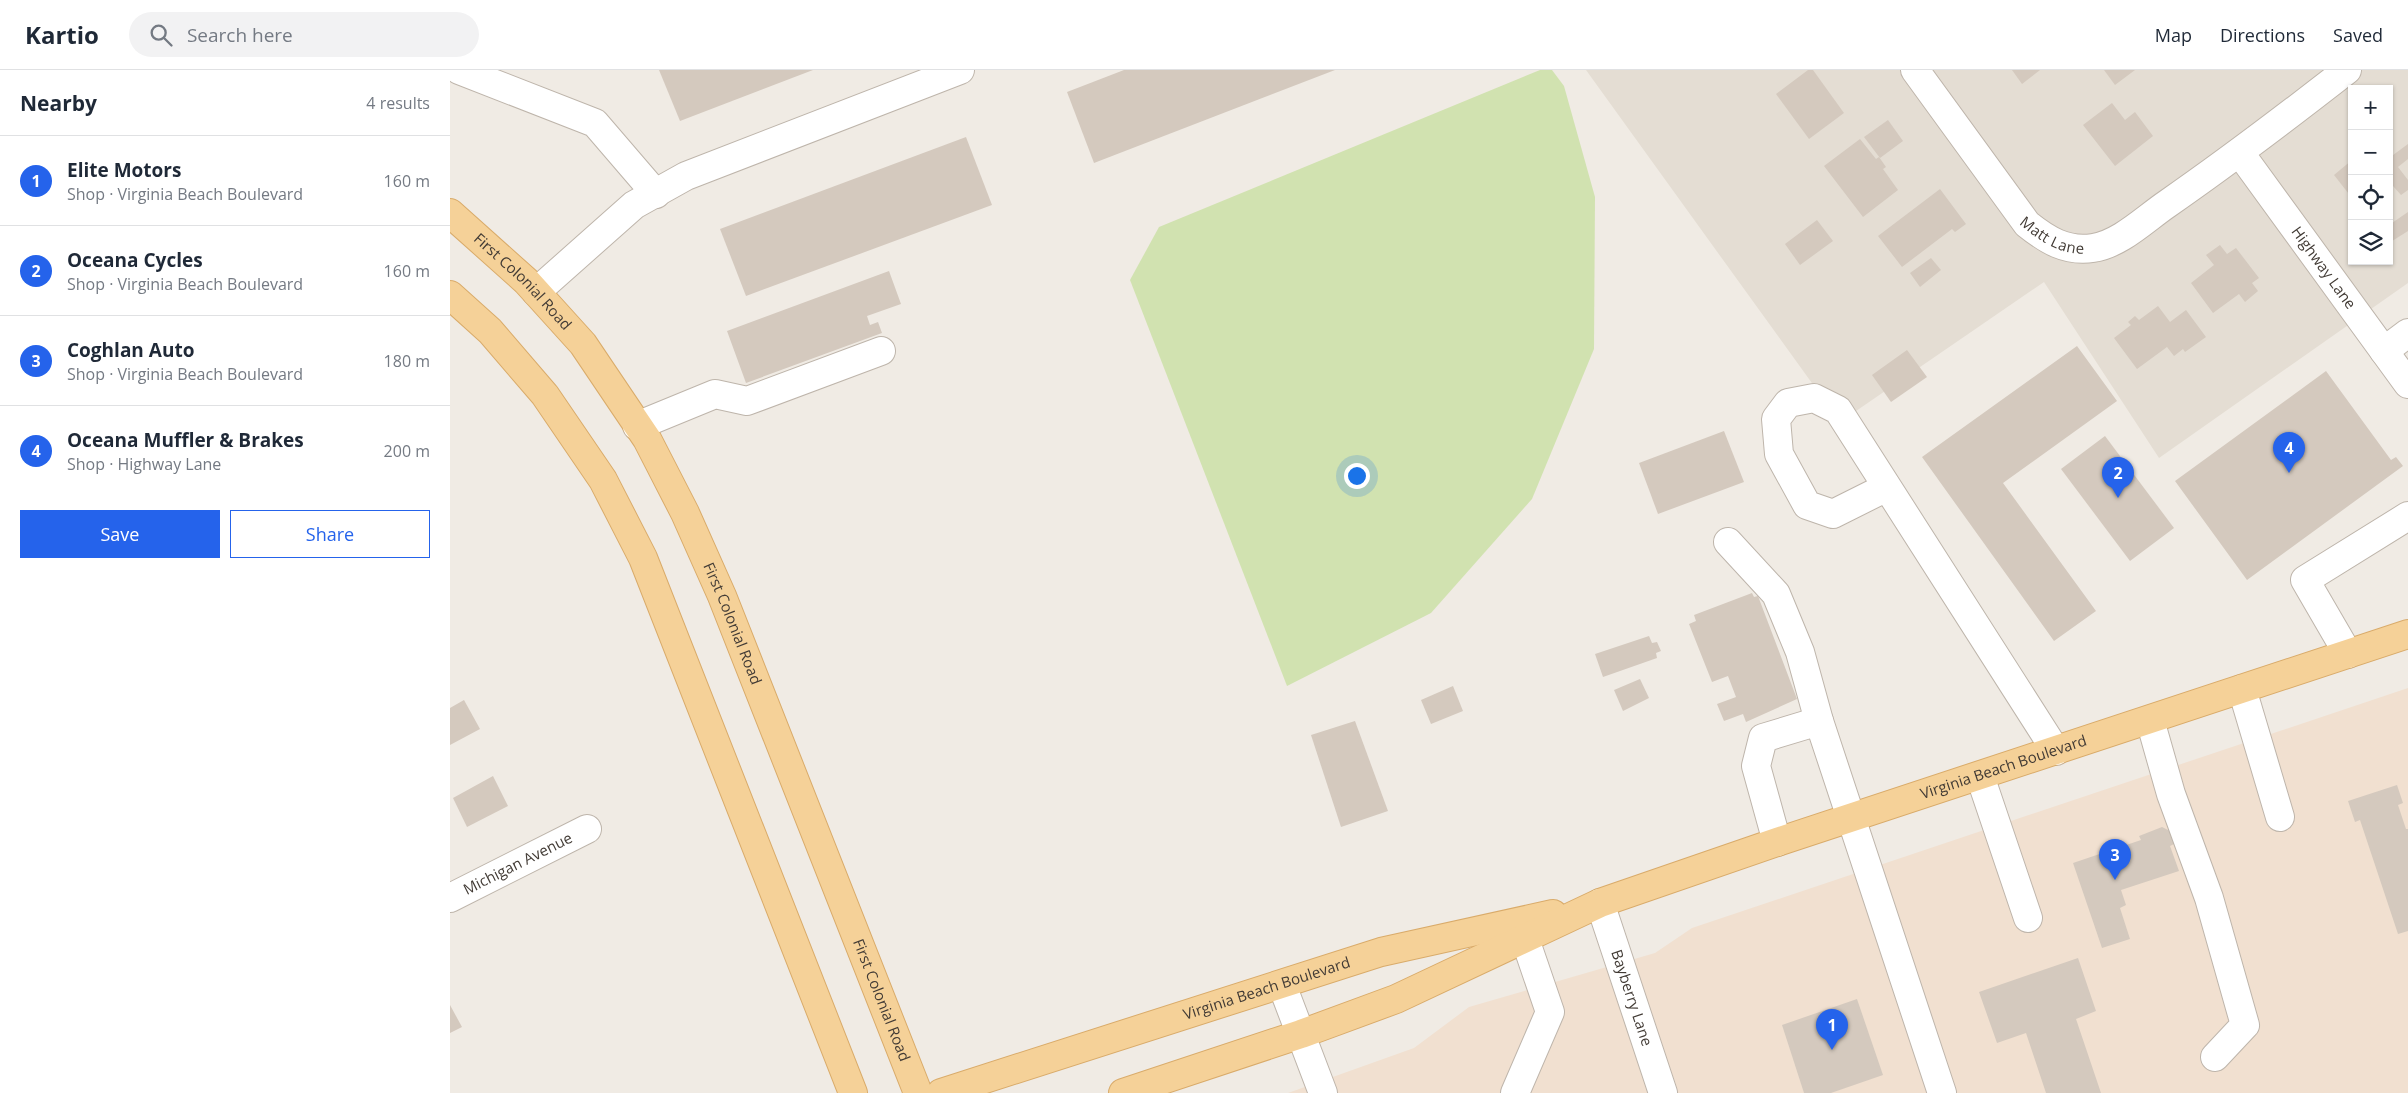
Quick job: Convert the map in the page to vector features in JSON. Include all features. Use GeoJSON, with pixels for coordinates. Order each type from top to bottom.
{"type":"FeatureCollection","features":[{"type":"Feature","properties":{"kind":"main road","name":"First Colonial Road"},"geometry":{"type":"LineString","coordinates":[[450,213],[536,292],[583,344],[637,426],[685,513],[722,596],[918,1093]]}},
{"type":"Feature","properties":{"kind":"main road"},"geometry":{"type":"LineString","coordinates":[[450,295],[490,331],[545,395],[603,480],[643,558],[853,1093]]}},
{"type":"Feature","properties":{"kind":"main road","name":"Virginia Beach Boulevard"},"geometry":{"type":"LineString","coordinates":[[940,1093],[1381,952],[1600,903],[1777,842],[2408,634]]}},
{"type":"Feature","properties":{"kind":"main road","name":"Virginia Beach Boulevard"},"geometry":{"type":"LineString","coordinates":[[1123,1093],[1300,1034],[1396,999],[1600,903]]}},
{"type":"Feature","properties":{"kind":"street"},"geometry":{"type":"LineString","coordinates":[[459,70],[595,123],[656,194]]}},
{"type":"Feature","properties":{"kind":"street"},"geometry":{"type":"LineString","coordinates":[[536,292],[634,205],[686,176],[960,70]]}},
{"type":"Feature","properties":{"kind":"street","name":"Matt Lane"},"geometry":{"type":"LineString","coordinates":[[1915,70],[2027,224],[2048,241],[2066,247],[2093,248],[2118,238],[2240,153],[2348,70]]}},
{"type":"Feature","properties":{"kind":"street","name":"Highway Lane"},"geometry":{"type":"LineString","coordinates":[[2240,153],[2408,384]]}},
{"type":"Feature","properties":{"kind":"street"},"geometry":{"type":"LineString","coordinates":[[2384,351],[2408,333]]}},
{"type":"Feature","properties":{"kind":"street"},"geometry":{"type":"LineString","coordinates":[[637,426],[715,394],[747,400],[880,351]]}},
{"type":"Feature","properties":{"kind":"street"},"geometry":{"type":"LineString","coordinates":[[1887,488],[1833,514],[1807,505],[1779,454],[1776,420],[1788,403],[1814,398],[1838,410],[2056,751]]}},
{"type":"Feature","properties":{"kind":"street"},"geometry":{"type":"LineString","coordinates":[[2348,654],[2305,580],[2408,516]]}},
{"type":"Feature","properties":{"kind":"street"},"geometry":{"type":"LineString","coordinates":[[1728,542],[1776,594],[1800,652],[1818,721],[1942,1093]]}},
{"type":"Feature","properties":{"kind":"street"},"geometry":{"type":"LineString","coordinates":[[2242,689],[2280,817]]}},
{"type":"Feature","properties":{"kind":"street"},"geometry":{"type":"LineString","coordinates":[[2150,720],[2171,794],[2209,898],[2245,1025],[2214,1057]]}},
{"type":"Feature","properties":{"kind":"street"},"geometry":{"type":"LineString","coordinates":[[1777,842],[1756,766],[1763,738],[1818,721]]}},
{"type":"Feature","properties":{"kind":"street"},"geometry":{"type":"LineString","coordinates":[[1980,776],[2028,918]]}},
{"type":"Feature","properties":{"kind":"street","name":"Michigan Avenue"},"geometry":{"type":"LineString","coordinates":[[450,898],[587,829]]}},
{"type":"Feature","properties":{"kind":"street","name":"Bayberry Lane"},"geometry":{"type":"LineString","coordinates":[[1600,903],[1663,1093]]}},
{"type":"Feature","properties":{"kind":"street"},"geometry":{"type":"LineString","coordinates":[[1516,1093],[1550,1012],[1525,939]]}},
{"type":"Feature","properties":{"kind":"street"},"geometry":{"type":"LineString","coordinates":[[1282,985],[1323,1093]]}},
{"type":"Feature","properties":{"kind":"shaded area"},"geometry":{"type":"Polygon","coordinates":[[[1586,70],[2408,70],[2408,283],[2159,458],[2044,282],[1840,422],[1586,70]]]}},
{"type":"Feature","properties":{"kind":"shaded area"},"geometry":{"type":"Polygon","coordinates":[[[2408,688],[2408,1093],[1288,1093],[1414,1048],[1469,1007],[1655,953],[1692,928],[2408,688]]]}},
{"type":"Feature","properties":{"kind":"green space"},"geometry":{"type":"Polygon","coordinates":[[[1540,70],[1552,70],[1564,86],[1595,197],[1594,349],[1532,499],[1431,613],[1287,686],[1130,280],[1159,227],[1540,70]]]}},
{"type":"Feature","properties":{"kind":"building"},"geometry":{"type":"Polygon","coordinates":[[[659,70],[813,70],[680,121],[659,70]]]}},
{"type":"Feature","properties":{"kind":"building"},"geometry":{"type":"Polygon","coordinates":[[[1124,70],[1335,70],[1094,163],[1067,92],[1124,70]]]}},
{"type":"Feature","properties":{"kind":"building"},"geometry":{"type":"Polygon","coordinates":[[[1808,70],[1813,70],[1844,113],[1809,139],[1776,94],[1808,70]]]}},
{"type":"Feature","properties":{"kind":"building"},"geometry":{"type":"Polygon","coordinates":[[[2012,70],[2040,70],[2022,84],[2012,70]]]}},
{"type":"Feature","properties":{"kind":"building"},"geometry":{"type":"Polygon","coordinates":[[[2104,70],[2135,70],[2115,85],[2104,70]]]}},
{"type":"Feature","properties":{"kind":"building"},"geometry":{"type":"Polygon","coordinates":[[[2112,103],[2125,120],[2135,112],[2153,136],[2115,166],[2083,125],[2112,103]]]}},
{"type":"Feature","properties":{"kind":"building"},"geometry":{"type":"Polygon","coordinates":[[[1888,120],[1903,141],[1880,158],[1864,137],[1888,120]]]}},
{"type":"Feature","properties":{"kind":"building"},"geometry":{"type":"Polygon","coordinates":[[[966,137],[992,205],[746,296],[720,229],[966,137]]]}},
{"type":"Feature","properties":{"kind":"building"},"geometry":{"type":"Polygon","coordinates":[[[1860,139],[1876,159],[1879,157],[1886,167],[1883,169],[1898,190],[1863,217],[1824,166],[1860,139]]]}},
{"type":"Feature","properties":{"kind":"building"},"geometry":{"type":"Polygon","coordinates":[[[2408,144],[2408,159],[2398,167],[2408,180],[2408,190],[2401,195],[2393,186],[2393,155],[2408,144]]]}},
{"type":"Feature","properties":{"kind":"building"},"geometry":{"type":"Polygon","coordinates":[[[2348,163],[2348,193],[2334,175],[2348,163]]]}},
{"type":"Feature","properties":{"kind":"building"},"geometry":{"type":"Polygon","coordinates":[[[1940,189],[1966,224],[1955,232],[1952,229],[1902,267],[1878,236],[1940,189]]]}},
{"type":"Feature","properties":{"kind":"building"},"geometry":{"type":"Polygon","coordinates":[[[2408,212],[2408,231],[2393,240],[2393,222],[2408,212]]]}},
{"type":"Feature","properties":{"kind":"building"},"geometry":{"type":"Polygon","coordinates":[[[1817,220],[1833,241],[1800,265],[1785,244],[1817,220]]]}},
{"type":"Feature","properties":{"kind":"building"},"geometry":{"type":"Polygon","coordinates":[[[2220,245],[2227,254],[2236,248],[2259,278],[2252,283],[2258,291],[2245,302],[2239,294],[2213,313],[2191,283],[2214,265],[2206,255],[2220,245]]]}},
{"type":"Feature","properties":{"kind":"building"},"geometry":{"type":"Polygon","coordinates":[[[1931,258],[1941,270],[1920,287],[1910,273],[1931,258]]]}},
{"type":"Feature","properties":{"kind":"building"},"geometry":{"type":"Polygon","coordinates":[[[889,271],[901,304],[867,316],[870,325],[878,322],[882,333],[746,383],[727,331],[889,271]]]}},
{"type":"Feature","properties":{"kind":"building"},"geometry":{"type":"Polygon","coordinates":[[[2158,306],[2170,322],[2186,310],[2206,337],[2185,352],[2183,349],[2174,356],[2167,347],[2137,369],[2114,338],[2131,325],[2128,322],[2135,316],[2139,320],[2158,306]]]}},
{"type":"Feature","properties":{"kind":"building"},"geometry":{"type":"Polygon","coordinates":[[[2077,346],[2117,401],[2003,483],[2096,611],[2054,641],[1922,457],[2077,346]]]}},
{"type":"Feature","properties":{"kind":"building"},"geometry":{"type":"Polygon","coordinates":[[[1907,350],[1927,377],[1891,402],[1872,375],[1907,350]]]}},
{"type":"Feature","properties":{"kind":"building"},"geometry":{"type":"Polygon","coordinates":[[[2326,371],[2391,460],[2396,457],[2403,466],[2247,580],[2175,481],[2326,371]]]}},
{"type":"Feature","properties":{"kind":"building"},"geometry":{"type":"Polygon","coordinates":[[[1724,431],[1744,482],[1658,514],[1639,463],[1724,431]]]}},
{"type":"Feature","properties":{"kind":"building"},"geometry":{"type":"Polygon","coordinates":[[[2105,436],[2174,528],[2130,561],[2061,469],[2105,436]]]}},
{"type":"Feature","properties":{"kind":"building"},"geometry":{"type":"Polygon","coordinates":[[[1752,593],[1754,597],[1758,596],[1797,699],[1746,722],[1743,714],[1724,721],[1717,704],[1736,697],[1728,676],[1712,682],[1689,624],[1696,621],[1694,615],[1752,593]]]}},
{"type":"Feature","properties":{"kind":"building"},"geometry":{"type":"Polygon","coordinates":[[[1649,636],[1652,643],[1657,642],[1661,651],[1656,653],[1657,658],[1603,677],[1595,654],[1649,636]]]}},
{"type":"Feature","properties":{"kind":"building"},"geometry":{"type":"Polygon","coordinates":[[[1640,679],[1649,698],[1623,711],[1614,690],[1640,679]]]}},
{"type":"Feature","properties":{"kind":"building"},"geometry":{"type":"Polygon","coordinates":[[[1453,686],[1463,711],[1431,724],[1421,700],[1453,686]]]}},
{"type":"Feature","properties":{"kind":"building"},"geometry":{"type":"Polygon","coordinates":[[[464,700],[480,729],[450,745],[450,708],[464,700]]]}},
{"type":"Feature","properties":{"kind":"building"},"geometry":{"type":"Polygon","coordinates":[[[1355,721],[1388,811],[1341,827],[1311,735],[1355,721]]]}},
{"type":"Feature","properties":{"kind":"building"},"geometry":{"type":"Polygon","coordinates":[[[493,776],[508,806],[467,827],[453,798],[493,776]]]}},
{"type":"Feature","properties":{"kind":"building"},"geometry":{"type":"Polygon","coordinates":[[[2397,785],[2403,803],[2398,805],[2406,829],[2408,829],[2408,931],[2398,934],[2360,820],[2355,822],[2348,801],[2397,785]]]}},
{"type":"Feature","properties":{"kind":"building"},"geometry":{"type":"Polygon","coordinates":[[[2162,827],[2170,831],[2174,844],[2170,846],[2179,871],[2121,890],[2126,905],[2120,908],[2130,939],[2102,948],[2073,863],[2141,840],[2139,836],[2162,827]]]}},
{"type":"Feature","properties":{"kind":"building"},"geometry":{"type":"Polygon","coordinates":[[[2078,958],[2096,1011],[2076,1019],[2101,1093],[2046,1093],[2026,1033],[1997,1043],[1979,992],[2078,958]]]}},
{"type":"Feature","properties":{"kind":"building"},"geometry":{"type":"Polygon","coordinates":[[[1857,999],[1883,1075],[1831,1093],[1804,1093],[1782,1025],[1857,999]]]}},
{"type":"Feature","properties":{"kind":"building"},"geometry":{"type":"Polygon","coordinates":[[[450,1005],[462,1027],[450,1033],[450,1005]]]}},
{"type":"Feature","properties":{"kind":"place","name":"Oceana Muffler & Brakes"},"geometry":{"type":"Point","coordinates":[2289,473]}},
{"type":"Feature","properties":{"kind":"place","name":"Oceana Cycles"},"geometry":{"type":"Point","coordinates":[2118,498]}},
{"type":"Feature","properties":{"kind":"place","name":"Coghlan Auto"},"geometry":{"type":"Point","coordinates":[2115,880]}},
{"type":"Feature","properties":{"kind":"place","name":"Elite Motors"},"geometry":{"type":"Point","coordinates":[1832,1050]}}]}
